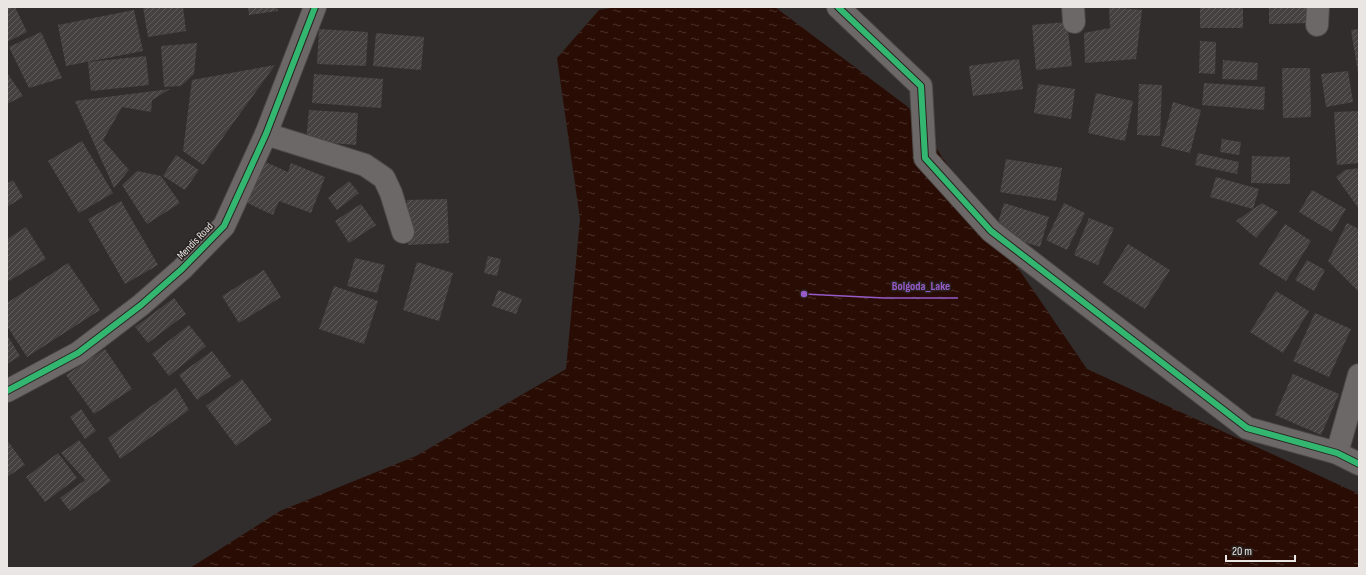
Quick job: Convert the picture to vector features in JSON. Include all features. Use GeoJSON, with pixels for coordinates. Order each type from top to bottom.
{"type":"FeatureCollection","features":[{"type":"Feature","properties":{"kind":"street","name":"Mendis Road"},"geometry":{"type":"LineString","coordinates":[[7,391],[78,353],[141,305],[182,269],[224,226],[266,134],[315,7]]}},
{"type":"Feature","properties":{"kind":"street"},"geometry":{"type":"LineString","coordinates":[[838,7],[921,86],[925,158],[991,231],[1247,428],[1337,453],[1359,464]]}},
{"type":"Feature","properties":{"kind":"street"},"geometry":{"type":"LineString","coordinates":[[266,134],[365,165],[384,178],[391,193],[404,232]]}},
{"type":"Feature","properties":{"kind":"street"},"geometry":{"type":"LineString","coordinates":[[1337,453],[1359,375]]}},
{"type":"Feature","properties":{"kind":"water"},"geometry":{"type":"Polygon","coordinates":[[[617,7],[775,7],[908,107],[1087,369],[1359,494],[1359,568],[190,568],[280,511],[416,456],[566,369],[580,219],[557,58],[599,10],[617,7]]]}},
{"type":"Feature","properties":{"kind":"building"},"geometry":{"type":"Polygon","coordinates":[[[7,7],[15,7],[27,32],[7,42],[7,7]]]}},
{"type":"Feature","properties":{"kind":"building"},"geometry":{"type":"Polygon","coordinates":[[[143,7],[183,7],[186,31],[148,37],[143,7]]]}},
{"type":"Feature","properties":{"kind":"building"},"geometry":{"type":"Polygon","coordinates":[[[248,7],[277,7],[278,11],[249,15],[248,7]]]}},
{"type":"Feature","properties":{"kind":"building"},"geometry":{"type":"Polygon","coordinates":[[[1109,7],[1142,10],[1136,59],[1085,63],[1084,33],[1110,28],[1109,7]]]}},
{"type":"Feature","properties":{"kind":"building"},"geometry":{"type":"Polygon","coordinates":[[[1200,7],[1243,7],[1243,28],[1200,28],[1200,7]]]}},
{"type":"Feature","properties":{"kind":"building"},"geometry":{"type":"Polygon","coordinates":[[[1269,7],[1308,7],[1309,23],[1269,24],[1269,7]]]}},
{"type":"Feature","properties":{"kind":"building"},"geometry":{"type":"Polygon","coordinates":[[[134,10],[143,51],[66,66],[58,25],[134,10]]]}},
{"type":"Feature","properties":{"kind":"building"},"geometry":{"type":"Polygon","coordinates":[[[1067,22],[1072,66],[1036,70],[1032,25],[1067,22]]]}},
{"type":"Feature","properties":{"kind":"building"},"geometry":{"type":"Polygon","coordinates":[[[319,29],[368,32],[366,66],[317,64],[319,29]]]}},
{"type":"Feature","properties":{"kind":"building"},"geometry":{"type":"Polygon","coordinates":[[[1359,29],[1359,73],[1358,73],[1351,30],[1359,29]]]}},
{"type":"Feature","properties":{"kind":"building"},"geometry":{"type":"Polygon","coordinates":[[[41,32],[62,78],[29,88],[9,47],[41,32]]]}},
{"type":"Feature","properties":{"kind":"building"},"geometry":{"type":"Polygon","coordinates":[[[376,33],[424,37],[421,70],[373,66],[376,33]]]}},
{"type":"Feature","properties":{"kind":"building"},"geometry":{"type":"Polygon","coordinates":[[[1200,41],[1216,42],[1215,74],[1199,73],[1200,41]]]}},
{"type":"Feature","properties":{"kind":"building"},"geometry":{"type":"Polygon","coordinates":[[[197,43],[194,74],[181,86],[164,87],[161,46],[197,43]]]}},
{"type":"Feature","properties":{"kind":"building"},"geometry":{"type":"Polygon","coordinates":[[[146,56],[149,85],[91,91],[88,62],[146,56]]]}},
{"type":"Feature","properties":{"kind":"building"},"geometry":{"type":"Polygon","coordinates":[[[1019,59],[1023,89],[973,96],[969,66],[1019,59]]]}},
{"type":"Feature","properties":{"kind":"building"},"geometry":{"type":"Polygon","coordinates":[[[1223,60],[1258,63],[1257,80],[1222,79],[1223,60]]]}},
{"type":"Feature","properties":{"kind":"building"},"geometry":{"type":"Polygon","coordinates":[[[275,65],[203,165],[183,151],[192,80],[275,65]]]}},
{"type":"Feature","properties":{"kind":"building"},"geometry":{"type":"Polygon","coordinates":[[[1282,68],[1310,68],[1311,117],[1283,118],[1282,68]]]}},
{"type":"Feature","properties":{"kind":"building"},"geometry":{"type":"Polygon","coordinates":[[[1348,71],[1353,102],[1326,107],[1321,74],[1348,71]]]}},
{"type":"Feature","properties":{"kind":"building"},"geometry":{"type":"Polygon","coordinates":[[[7,73],[23,96],[7,104],[7,73]]]}},
{"type":"Feature","properties":{"kind":"building"},"geometry":{"type":"Polygon","coordinates":[[[314,74],[383,79],[381,108],[312,103],[314,74]]]}},
{"type":"Feature","properties":{"kind":"building"},"geometry":{"type":"Polygon","coordinates":[[[1204,83],[1265,87],[1264,110],[1202,105],[1204,83]]]}},
{"type":"Feature","properties":{"kind":"building"},"geometry":{"type":"Polygon","coordinates":[[[1038,84],[1075,89],[1071,119],[1034,113],[1038,84]]]}},
{"type":"Feature","properties":{"kind":"building"},"geometry":{"type":"Polygon","coordinates":[[[1139,84],[1162,85],[1160,136],[1137,135],[1139,84]]]}},
{"type":"Feature","properties":{"kind":"building"},"geometry":{"type":"Polygon","coordinates":[[[170,89],[152,100],[151,112],[122,107],[103,140],[129,170],[114,188],[75,101],[170,89]]]}},
{"type":"Feature","properties":{"kind":"building"},"geometry":{"type":"Polygon","coordinates":[[[1096,93],[1133,101],[1125,141],[1088,133],[1096,93]]]}},
{"type":"Feature","properties":{"kind":"building"},"geometry":{"type":"Polygon","coordinates":[[[1173,102],[1201,110],[1190,153],[1161,146],[1173,102]]]}},
{"type":"Feature","properties":{"kind":"building"},"geometry":{"type":"Polygon","coordinates":[[[309,110],[358,113],[356,145],[306,141],[309,110]]]}},
{"type":"Feature","properties":{"kind":"building"},"geometry":{"type":"Polygon","coordinates":[[[1359,111],[1359,163],[1337,165],[1334,112],[1359,111]]]}},
{"type":"Feature","properties":{"kind":"building"},"geometry":{"type":"Polygon","coordinates":[[[1222,139],[1241,142],[1239,155],[1220,152],[1222,139]]]}},
{"type":"Feature","properties":{"kind":"building"},"geometry":{"type":"Polygon","coordinates":[[[82,141],[113,193],[79,213],[48,161],[82,141]]]}},
{"type":"Feature","properties":{"kind":"building"},"geometry":{"type":"Polygon","coordinates":[[[1198,153],[1239,162],[1237,174],[1195,165],[1198,153]]]}},
{"type":"Feature","properties":{"kind":"building"},"geometry":{"type":"Polygon","coordinates":[[[176,155],[199,170],[185,190],[163,176],[176,155]]]}},
{"type":"Feature","properties":{"kind":"building"},"geometry":{"type":"Polygon","coordinates":[[[1252,156],[1290,157],[1290,184],[1251,183],[1252,156]]]}},
{"type":"Feature","properties":{"kind":"building"},"geometry":{"type":"Polygon","coordinates":[[[1006,159],[1062,168],[1056,201],[1000,192],[1006,159]]]}},
{"type":"Feature","properties":{"kind":"building"},"geometry":{"type":"Polygon","coordinates":[[[261,160],[288,172],[291,163],[325,177],[311,213],[279,201],[273,215],[243,201],[261,160]]]}},
{"type":"Feature","properties":{"kind":"building"},"geometry":{"type":"Polygon","coordinates":[[[1359,168],[1359,209],[1336,177],[1345,170],[1359,168]]]}},
{"type":"Feature","properties":{"kind":"building"},"geometry":{"type":"Polygon","coordinates":[[[137,171],[161,176],[180,203],[147,224],[122,185],[137,171]]]}},
{"type":"Feature","properties":{"kind":"building"},"geometry":{"type":"Polygon","coordinates":[[[1216,177],[1259,189],[1253,209],[1210,197],[1216,177]]]}},
{"type":"Feature","properties":{"kind":"building"},"geometry":{"type":"Polygon","coordinates":[[[13,180],[23,197],[7,207],[7,184],[13,180]]]}},
{"type":"Feature","properties":{"kind":"building"},"geometry":{"type":"Polygon","coordinates":[[[349,181],[359,193],[337,210],[328,198],[349,181]]]}},
{"type":"Feature","properties":{"kind":"building"},"geometry":{"type":"Polygon","coordinates":[[[1312,190],[1346,209],[1332,232],[1299,212],[1312,190]]]}},
{"type":"Feature","properties":{"kind":"building"},"geometry":{"type":"Polygon","coordinates":[[[447,199],[449,243],[408,245],[407,200],[447,199]]]}},
{"type":"Feature","properties":{"kind":"building"},"geometry":{"type":"Polygon","coordinates":[[[121,201],[158,265],[125,284],[88,219],[121,201]]]}},
{"type":"Feature","properties":{"kind":"building"},"geometry":{"type":"Polygon","coordinates":[[[1004,203],[1049,217],[1040,247],[995,233],[1004,203]]]}},
{"type":"Feature","properties":{"kind":"building"},"geometry":{"type":"Polygon","coordinates":[[[1064,203],[1085,213],[1067,250],[1046,240],[1064,203]]]}},
{"type":"Feature","properties":{"kind":"building"},"geometry":{"type":"Polygon","coordinates":[[[1262,203],[1278,212],[1256,238],[1236,221],[1262,203]]]}},
{"type":"Feature","properties":{"kind":"building"},"geometry":{"type":"Polygon","coordinates":[[[361,204],[376,225],[349,243],[335,221],[361,204]]]}},
{"type":"Feature","properties":{"kind":"building"},"geometry":{"type":"Polygon","coordinates":[[[1089,218],[1114,228],[1098,265],[1074,255],[1089,218]]]}},
{"type":"Feature","properties":{"kind":"building"},"geometry":{"type":"Polygon","coordinates":[[[1347,223],[1359,229],[1359,292],[1328,261],[1347,223]]]}},
{"type":"Feature","properties":{"kind":"building"},"geometry":{"type":"Polygon","coordinates":[[[1285,224],[1311,241],[1286,281],[1259,264],[1285,224]]]}},
{"type":"Feature","properties":{"kind":"building"},"geometry":{"type":"Polygon","coordinates":[[[26,227],[46,259],[9,281],[7,277],[7,239],[26,227]]]}},
{"type":"Feature","properties":{"kind":"building"},"geometry":{"type":"Polygon","coordinates":[[[1128,244],[1170,270],[1145,309],[1103,283],[1128,244]]]}},
{"type":"Feature","properties":{"kind":"building"},"geometry":{"type":"Polygon","coordinates":[[[488,256],[501,259],[497,276],[484,273],[488,256]]]}},
{"type":"Feature","properties":{"kind":"building"},"geometry":{"type":"Polygon","coordinates":[[[355,258],[385,265],[377,293],[347,286],[355,258]]]}},
{"type":"Feature","properties":{"kind":"building"},"geometry":{"type":"Polygon","coordinates":[[[1307,260],[1325,270],[1314,291],[1295,280],[1307,260]]]}},
{"type":"Feature","properties":{"kind":"building"},"geometry":{"type":"Polygon","coordinates":[[[417,262],[453,273],[439,321],[403,310],[417,262]]]}},
{"type":"Feature","properties":{"kind":"building"},"geometry":{"type":"Polygon","coordinates":[[[68,263],[100,310],[27,357],[7,326],[7,303],[68,263]]]}},
{"type":"Feature","properties":{"kind":"building"},"geometry":{"type":"Polygon","coordinates":[[[264,270],[281,297],[239,323],[222,296],[264,270]]]}},
{"type":"Feature","properties":{"kind":"building"},"geometry":{"type":"Polygon","coordinates":[[[334,286],[378,301],[364,344],[319,329],[334,286]]]}},
{"type":"Feature","properties":{"kind":"building"},"geometry":{"type":"Polygon","coordinates":[[[498,290],[522,299],[516,314],[492,306],[498,290]]]}},
{"type":"Feature","properties":{"kind":"building"},"geometry":{"type":"Polygon","coordinates":[[[1276,291],[1309,311],[1283,353],[1250,332],[1276,291]]]}},
{"type":"Feature","properties":{"kind":"building"},"geometry":{"type":"Polygon","coordinates":[[[174,298],[186,314],[148,343],[135,327],[174,298]]]}},
{"type":"Feature","properties":{"kind":"building"},"geometry":{"type":"Polygon","coordinates":[[[1315,313],[1351,329],[1329,377],[1293,361],[1315,313]]]}},
{"type":"Feature","properties":{"kind":"building"},"geometry":{"type":"Polygon","coordinates":[[[189,325],[206,346],[169,376],[152,354],[189,325]]]}},
{"type":"Feature","properties":{"kind":"building"},"geometry":{"type":"Polygon","coordinates":[[[7,335],[20,356],[7,364],[7,335]]]}},
{"type":"Feature","properties":{"kind":"building"},"geometry":{"type":"Polygon","coordinates":[[[105,349],[132,389],[94,414],[66,375],[105,349]]]}},
{"type":"Feature","properties":{"kind":"building"},"geometry":{"type":"Polygon","coordinates":[[[212,351],[231,376],[197,400],[179,375],[212,351]]]}},
{"type":"Feature","properties":{"kind":"building"},"geometry":{"type":"Polygon","coordinates":[[[1293,374],[1339,394],[1321,435],[1275,415],[1293,374]]]}},
{"type":"Feature","properties":{"kind":"building"},"geometry":{"type":"Polygon","coordinates":[[[242,379],[272,420],[236,446],[206,406],[242,379]]]}},
{"type":"Feature","properties":{"kind":"building"},"geometry":{"type":"Polygon","coordinates":[[[176,388],[189,410],[120,459],[108,438],[176,388]]]}},
{"type":"Feature","properties":{"kind":"building"},"geometry":{"type":"Polygon","coordinates":[[[81,409],[96,431],[85,439],[70,417],[81,409]]]}},
{"type":"Feature","properties":{"kind":"building"},"geometry":{"type":"Polygon","coordinates":[[[7,440],[25,465],[7,477],[7,440]]]}},
{"type":"Feature","properties":{"kind":"building"},"geometry":{"type":"Polygon","coordinates":[[[79,440],[111,481],[70,511],[60,498],[85,480],[61,453],[79,440]]]}},
{"type":"Feature","properties":{"kind":"building"},"geometry":{"type":"Polygon","coordinates":[[[58,453],[77,478],[45,502],[26,477],[58,453]]]}},
{"type":"Feature","properties":{"kind":"cycle path"},"geometry":{"type":"LineString","coordinates":[[7,391],[78,353],[141,305],[182,269],[224,226],[266,134],[315,7]]}},
{"type":"Feature","properties":{"kind":"cycle path"},"geometry":{"type":"LineString","coordinates":[[838,7],[921,86],[925,158],[991,231],[1247,428],[1337,453],[1359,464]]}},
{"type":"Feature","properties":{"kind":"place","name":"Bolgoda_Lake"},"geometry":{"type":"Point","coordinates":[804,294]}}]}
